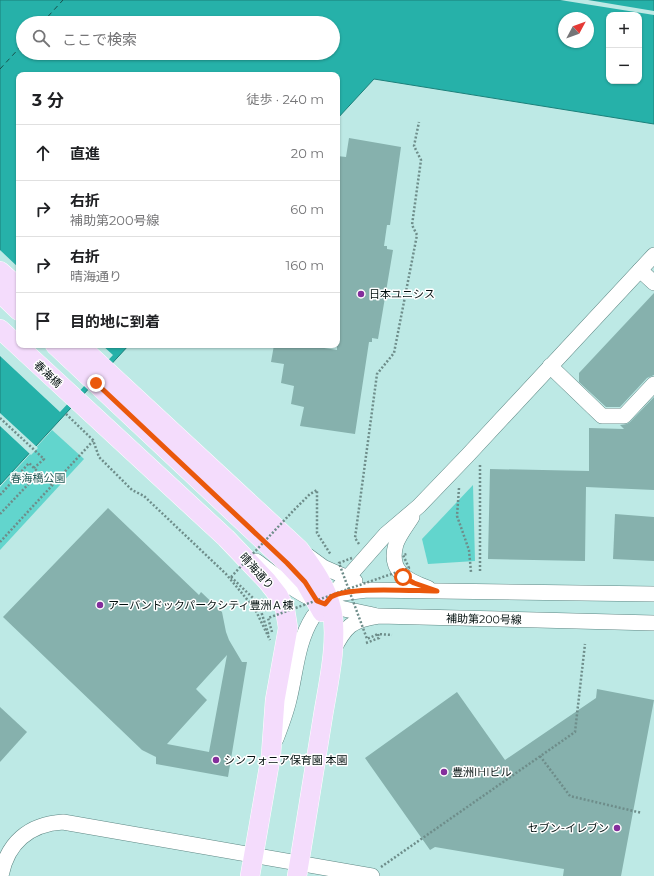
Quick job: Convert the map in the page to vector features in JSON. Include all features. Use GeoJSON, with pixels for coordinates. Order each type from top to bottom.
{"type":"FeatureCollection","features":[{"type":"Feature","properties":{"kind":"main road"},"geometry":{"type":"LineString","coordinates":[[0,271],[16,285]]}},
{"type":"Feature","properties":{"kind":"main road"},"geometry":{"type":"LineString","coordinates":[[0,293],[16,308]]}},
{"type":"Feature","properties":{"kind":"main road","name":"春海橋"},"geometry":{"type":"LineString","coordinates":[[0,330],[16,347]]}},
{"type":"Feature","properties":{"kind":"main road","name":"春海橋"},"geometry":{"type":"LineString","coordinates":[[17,348],[72,408]]}},
{"type":"Feature","properties":{"kind":"main road"},"geometry":{"type":"LineString","coordinates":[[59,348],[102,377],[299,549],[322,583],[326,603],[334,623],[332,654],[298,870]]}},
{"type":"Feature","properties":{"kind":"main road"},"geometry":{"type":"LineString","coordinates":[[81,348],[102,377],[326,603]]}},
{"type":"Feature","properties":{"kind":"main road","name":"晴海通り"},"geometry":{"type":"LineString","coordinates":[[72,408],[226,538],[273,587],[285,609],[288,628],[275,700],[271,755],[250,876]]}},
{"type":"Feature","properties":{"kind":"street"},"geometry":{"type":"LineString","coordinates":[[271,755],[289,702],[304,635],[310,622],[326,603],[347,584],[386,534],[419,506],[654,255]]}},
{"type":"Feature","properties":{"kind":"street"},"geometry":{"type":"LineString","coordinates":[[640,270],[654,283]]}},
{"type":"Feature","properties":{"kind":"street"},"geometry":{"type":"LineString","coordinates":[[550,366],[602,416],[624,416],[654,384]]}},
{"type":"Feature","properties":{"kind":"street"},"geometry":{"type":"LineString","coordinates":[[419,506],[396,543],[394,558],[396,567],[403,577],[414,583],[437,591]]}},
{"type":"Feature","properties":{"kind":"street"},"geometry":{"type":"LineString","coordinates":[[226,538],[292,587],[326,603],[379,616]]}},
{"type":"Feature","properties":{"kind":"street"},"geometry":{"type":"LineString","coordinates":[[299,549],[347,584],[381,591]]}},
{"type":"Feature","properties":{"kind":"street"},"geometry":{"type":"LineString","coordinates":[[326,603],[352,592],[367,590],[654,594]]}},
{"type":"Feature","properties":{"kind":"street","name":"補助第200号線"},"geometry":{"type":"LineString","coordinates":[[332,654],[342,635],[351,625],[362,618],[379,616],[654,623]]}},
{"type":"Feature","properties":{"kind":"street"},"geometry":{"type":"LineString","coordinates":[[1,876],[8,854],[19,839],[32,830],[53,823],[72,823],[253,855],[298,870],[376,872]]}},
{"type":"Feature","properties":{"kind":"path"},"geometry":{"type":"LineString","coordinates":[[361,549],[355,538],[377,374],[394,353],[417,235],[412,225],[421,160],[414,146],[419,122]]}},
{"type":"Feature","properties":{"kind":"path"},"geometry":{"type":"LineString","coordinates":[[72,408],[93,440],[99,458],[132,490],[144,496],[226,574],[255,609],[272,644]]}},
{"type":"Feature","properties":{"kind":"path"},"geometry":{"type":"LineString","coordinates":[[0,418],[44,460],[34,468]]}},
{"type":"Feature","properties":{"kind":"path"},"geometry":{"type":"LineString","coordinates":[[0,542],[93,440]]}},
{"type":"Feature","properties":{"kind":"path"},"geometry":{"type":"LineString","coordinates":[[0,495],[30,463],[52,484]]}},
{"type":"Feature","properties":{"kind":"path"},"geometry":{"type":"LineString","coordinates":[[480,465],[480,572]]}},
{"type":"Feature","properties":{"kind":"path"},"geometry":{"type":"LineString","coordinates":[[0,514],[39,472]]}},
{"type":"Feature","properties":{"kind":"path"},"geometry":{"type":"LineString","coordinates":[[459,488],[457,516],[469,550],[471,572]]}},
{"type":"Feature","properties":{"kind":"path"},"geometry":{"type":"LineString","coordinates":[[331,555],[317,533],[317,490],[310,494],[294,510],[231,577],[253,598],[260,608],[268,633],[272,632],[268,618],[347,584],[409,568],[403,555],[407,554]]}},
{"type":"Feature","properties":{"kind":"path"},"geometry":{"type":"LineString","coordinates":[[352,558],[339,563],[366,639],[378,634],[392,635]]}},
{"type":"Feature","properties":{"kind":"path"},"geometry":{"type":"LineString","coordinates":[[255,609],[260,608]]}},
{"type":"Feature","properties":{"kind":"path"},"geometry":{"type":"LineString","coordinates":[[366,643],[379,638],[378,634]]}},
{"type":"Feature","properties":{"kind":"path"},"geometry":{"type":"LineString","coordinates":[[376,872],[575,732],[585,644]]}},
{"type":"Feature","properties":{"kind":"path"},"geometry":{"type":"LineString","coordinates":[[540,756],[570,796],[642,813]]}},
{"type":"Feature","properties":{"kind":"green space","name":"春海橋公園"},"geometry":{"type":"Polygon","coordinates":[[[52,430],[84,459],[0,550],[0,487],[52,430]]]}},
{"type":"Feature","properties":{"kind":"green space"},"geometry":{"type":"Polygon","coordinates":[[[473,485],[475,561],[428,564],[422,539],[473,485]]]}},
{"type":"Feature","properties":{"kind":"shaded area"},"geometry":{"type":"Polygon","coordinates":[[[0,0],[654,0],[654,124],[374,79],[340,116],[340,72],[16,72],[16,348],[126,348],[0,485],[0,0]]]}},
{"type":"Feature","properties":{"kind":"pier"},"geometry":{"type":"Polygon","coordinates":[[[560,0],[588,0],[654,11],[654,15],[560,0]]]}},
{"type":"Feature","properties":{"kind":"pier"},"geometry":{"type":"Polygon","coordinates":[[[0,250],[16,265],[16,348],[105,348],[113,355],[60,412],[0,356],[0,250]]]}},
{"type":"Feature","properties":{"kind":"pier"},"geometry":{"type":"Polygon","coordinates":[[[0,413],[38,448],[31,455],[0,426],[0,413]]]}},
{"type":"Feature","properties":{"kind":"building"},"geometry":{"type":"Polygon","coordinates":[[[349,138],[401,147],[390,225],[387,225],[384,246],[387,246],[387,249],[393,250],[378,339],[372,338],[372,342],[369,342],[355,434],[300,426],[304,407],[291,404],[294,386],[281,383],[284,364],[271,362],[273,348],[324,348],[337,350],[337,348],[340,348],[340,156],[346,157],[349,138]]]}},
{"type":"Feature","properties":{"kind":"building"},"geometry":{"type":"Polygon","coordinates":[[[654,293],[654,375],[647,378],[620,407],[606,407],[579,382],[579,373],[654,293]]]}},
{"type":"Feature","properties":{"kind":"building"},"geometry":{"type":"Polygon","coordinates":[[[654,397],[654,490],[586,487],[585,561],[488,559],[490,469],[589,471],[589,428],[624,429],[620,425],[630,422],[654,397]]]}},
{"type":"Feature","properties":{"kind":"building"},"geometry":{"type":"Polygon","coordinates":[[[108,508],[199,595],[201,592],[222,612],[229,640],[242,662],[247,662],[228,777],[156,764],[156,757],[142,750],[3,617],[108,508]],[[227,655],[196,689],[207,700],[167,744],[209,752],[227,655]]]}},
{"type":"Feature","properties":{"kind":"building"},"geometry":{"type":"Polygon","coordinates":[[[615,514],[654,517],[654,561],[613,559],[615,514]]]}},
{"type":"Feature","properties":{"kind":"building"},"geometry":{"type":"Polygon","coordinates":[[[597,689],[654,700],[621,876],[563,876],[564,869],[435,847],[430,850],[365,758],[457,692],[505,760],[596,698],[597,689]]]}},
{"type":"Feature","properties":{"kind":"building"},"geometry":{"type":"Polygon","coordinates":[[[0,707],[27,732],[0,762],[0,707]]]}},
{"type":"Feature","properties":{"kind":"ferry route"},"geometry":{"type":"LineString","coordinates":[[48,16],[63,0]]}},
{"type":"Feature","properties":{"kind":"ferry route"},"geometry":{"type":"LineString","coordinates":[[0,69],[16,52]]}},
{"type":"Feature","properties":{"kind":"place","name":"日本ユニシス"},"geometry":{"type":"Point","coordinates":[361,294]}},
{"type":"Feature","properties":{"kind":"place","name":"アーバンドックパークシティ豊洲Ａ棟"},"geometry":{"type":"Point","coordinates":[100,605]}},
{"type":"Feature","properties":{"kind":"place","name":"シンフォニア保育園 本園"},"geometry":{"type":"Point","coordinates":[216,760]}},
{"type":"Feature","properties":{"kind":"place","name":"豊洲IHIビル"},"geometry":{"type":"Point","coordinates":[444,772]}},
{"type":"Feature","properties":{"kind":"place","name":"セブン-イレブン"},"geometry":{"type":"Point","coordinates":[617,828]}},
{"type":"Feature","properties":{"kind":"route"},"geometry":{"type":"LineString","coordinates":[[96,383],[287,563],[305,582],[317,601],[325,604],[331,597],[343,593],[367,590],[437,591],[414,583],[403,577]]}}]}
